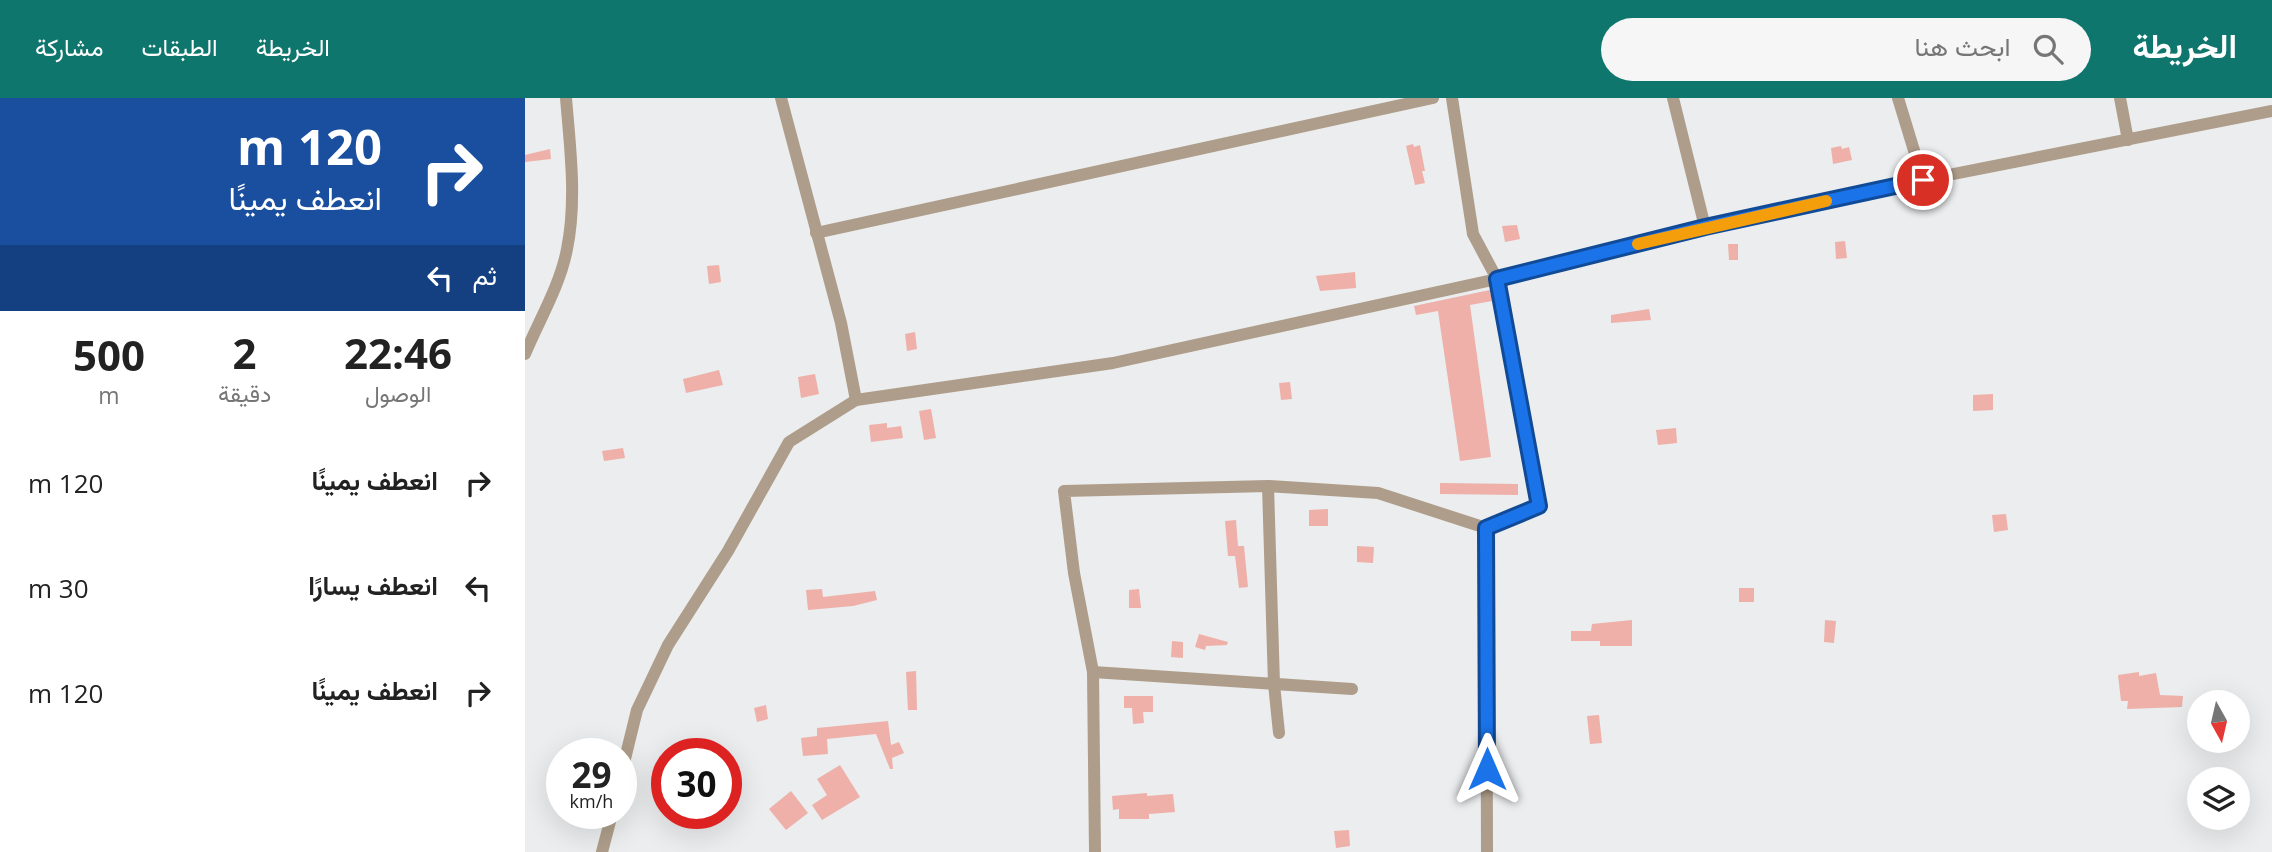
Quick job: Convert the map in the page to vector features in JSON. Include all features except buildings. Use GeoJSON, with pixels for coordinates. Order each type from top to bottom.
{"type":"FeatureCollection","features":[{"type":"Feature","properties":{"kind":"street"},"geometry":{"type":"LineString","coordinates":[[525,354],[543,318],[567,250],[572,170],[566,98]]}},
{"type":"Feature","properties":{"kind":"street"},"geometry":{"type":"LineString","coordinates":[[781,98],[841,323],[856,400]]}},
{"type":"Feature","properties":{"kind":"street"},"geometry":{"type":"LineString","coordinates":[[816,233],[1433,98]]}},
{"type":"Feature","properties":{"kind":"street"},"geometry":{"type":"LineString","coordinates":[[1095,852],[1093,672],[1074,573],[1064,491],[1268,486],[1378,493],[1486,528],[1539,506],[1497,279],[1473,234],[1452,98]]}},
{"type":"Feature","properties":{"kind":"street"},"geometry":{"type":"LineString","coordinates":[[1674,98],[1705,227]]}},
{"type":"Feature","properties":{"kind":"street"},"geometry":{"type":"LineString","coordinates":[[1898,98],[1923,180]]}},
{"type":"Feature","properties":{"kind":"street"},"geometry":{"type":"LineString","coordinates":[[2120,98],[2128,140]]}},
{"type":"Feature","properties":{"kind":"street"},"geometry":{"type":"LineString","coordinates":[[630,738],[637,710],[668,645],[728,551],[789,442],[856,400],[1113,363],[1497,279],[1705,227],[1923,180],[2272,111]]}},
{"type":"Feature","properties":{"kind":"street"},"geometry":{"type":"LineString","coordinates":[[1268,486],[1274,684],[1279,733]]}},
{"type":"Feature","properties":{"kind":"street"},"geometry":{"type":"LineString","coordinates":[[1486,528],[1487,852]]}},
{"type":"Feature","properties":{"kind":"street"},"geometry":{"type":"LineString","coordinates":[[1093,672],[1352,689]]}},
{"type":"Feature","properties":{"kind":"street"},"geometry":{"type":"LineString","coordinates":[[602,852],[608,829]]}},
{"type":"Feature","properties":{"kind":"slow traffic"},"geometry":{"type":"LineString","coordinates":[[1638,244],[1826,201]]}},
{"type":"Feature","properties":{"kind":"route"},"geometry":{"type":"LineString","coordinates":[[1487,769],[1486,528],[1539,506],[1497,279],[1705,227],[1923,180]]}}]}
